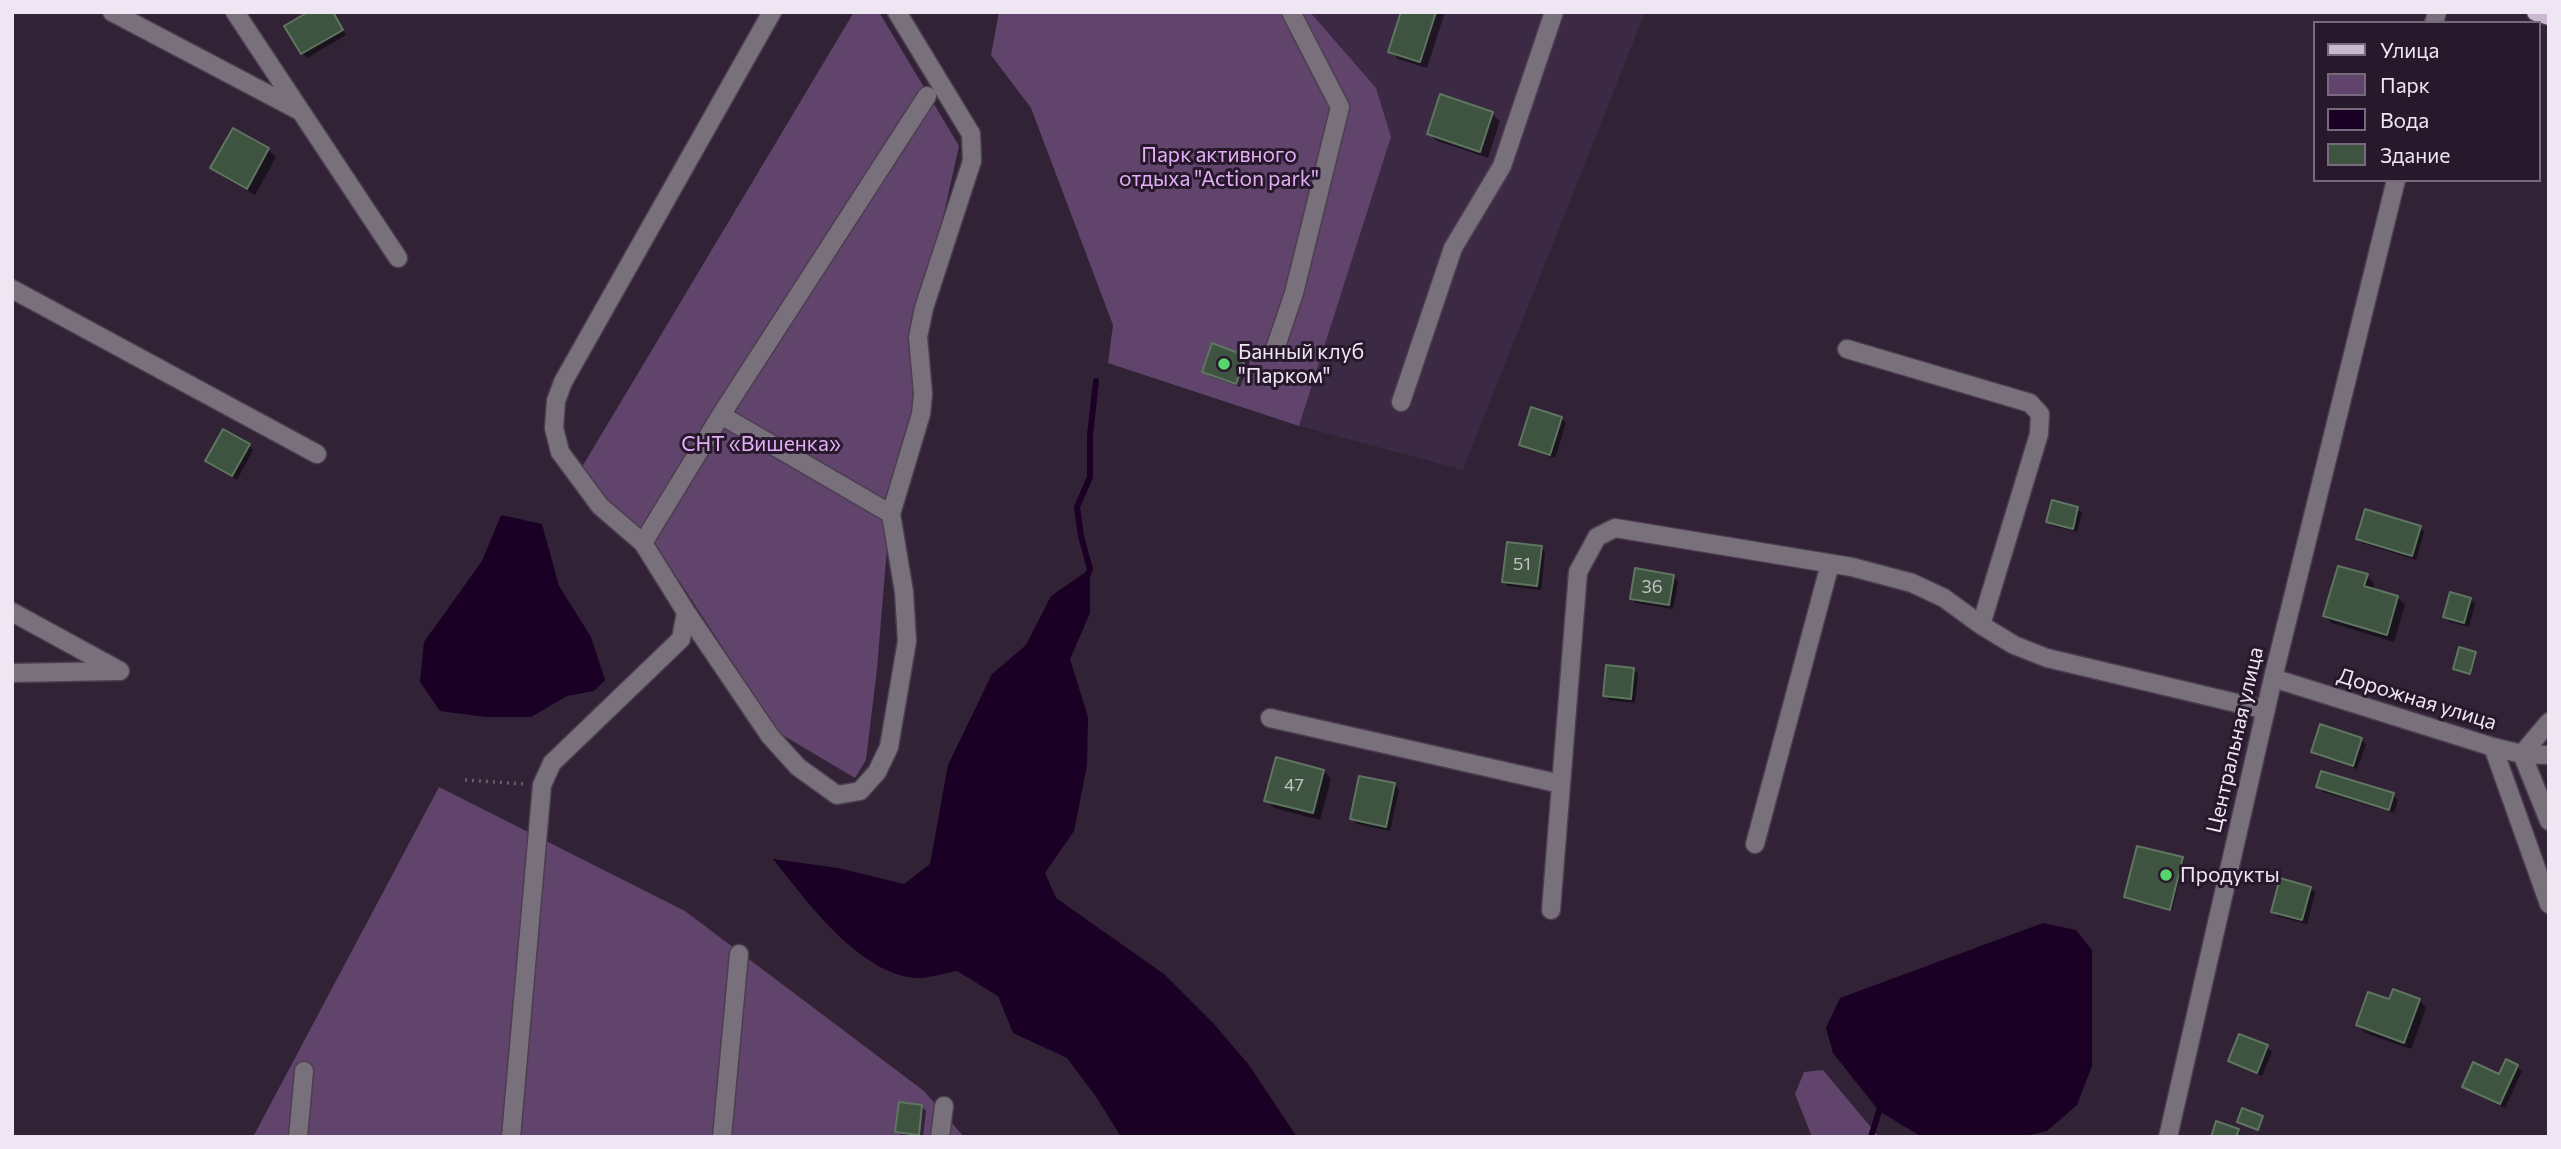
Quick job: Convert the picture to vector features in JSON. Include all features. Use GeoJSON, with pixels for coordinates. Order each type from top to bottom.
{"type":"FeatureCollection","features":[{"type":"Feature","properties":{"kind":"main road"},"geometry":{"type":"LineString","coordinates":[[2536,12],[2549,16]]}},
{"type":"Feature","properties":{"kind":"street"},"geometry":{"type":"LineString","coordinates":[[113,12],[299,111]]}},
{"type":"Feature","properties":{"kind":"street"},"geometry":{"type":"LineString","coordinates":[[235,12],[398,258]]}},
{"type":"Feature","properties":{"kind":"street"},"geometry":{"type":"LineString","coordinates":[[772,12],[564,382],[556,401],[554,428],[560,452],[600,506],[643,543],[770,736],[798,767],[838,795],[860,791],[877,772],[889,747],[907,641],[904,592],[891,514],[921,414],[923,394],[918,337],[924,308],[972,161],[971,134],[897,12]]}},
{"type":"Feature","properties":{"kind":"street"},"geometry":{"type":"LineString","coordinates":[[1275,349],[1294,293],[1339,107],[1291,12]]}},
{"type":"Feature","properties":{"kind":"street"},"geometry":{"type":"LineString","coordinates":[[1401,402],[1453,248],[1502,166],[1554,12]]}},
{"type":"Feature","properties":{"kind":"street"},"geometry":{"type":"LineString","coordinates":[[643,543],[721,415],[927,96]]}},
{"type":"Feature","properties":{"kind":"street","name":"Центральная улица"},"geometry":{"type":"LineString","coordinates":[[2168,1137],[2273,678],[2396,182]]}},
{"type":"Feature","properties":{"kind":"street"},"geometry":{"type":"LineString","coordinates":[[12,289],[317,454]]}},
{"type":"Feature","properties":{"kind":"street"},"geometry":{"type":"LineString","coordinates":[[1847,349],[2031,403],[2040,414],[2039,434],[1981,625]]}},
{"type":"Feature","properties":{"kind":"street"},"geometry":{"type":"LineString","coordinates":[[721,415],[891,514]]}},
{"type":"Feature","properties":{"kind":"street"},"geometry":{"type":"LineString","coordinates":[[1551,910],[1578,572],[1597,537],[1615,528],[1830,564],[1912,583],[1944,598],[2014,645],[2046,658],[2266,710]]}},
{"type":"Feature","properties":{"kind":"street"},"geometry":{"type":"LineString","coordinates":[[1755,844],[1830,564]]}},
{"type":"Feature","properties":{"kind":"street"},"geometry":{"type":"LineString","coordinates":[[12,612],[120,671],[12,673]]}},
{"type":"Feature","properties":{"kind":"street"},"geometry":{"type":"LineString","coordinates":[[511,1137],[542,785],[552,763],[681,639],[686,612]]}},
{"type":"Feature","properties":{"kind":"street","name":"Дорожная улица"},"geometry":{"type":"LineString","coordinates":[[2273,678],[2493,747],[2522,754],[2549,755]]}},
{"type":"Feature","properties":{"kind":"street"},"geometry":{"type":"LineString","coordinates":[[1270,719],[1561,784]]}},
{"type":"Feature","properties":{"kind":"street"},"geometry":{"type":"LineString","coordinates":[[2549,722],[2522,754],[2549,821]]}},
{"type":"Feature","properties":{"kind":"street"},"geometry":{"type":"LineString","coordinates":[[2493,747],[2549,904]]}},
{"type":"Feature","properties":{"kind":"street"},"geometry":{"type":"LineString","coordinates":[[722,1137],[739,954]]}},
{"type":"Feature","properties":{"kind":"street"},"geometry":{"type":"LineString","coordinates":[[298,1137],[304,1071]]}},
{"type":"Feature","properties":{"kind":"street"},"geometry":{"type":"LineString","coordinates":[[940,1137],[944,1106]]}},
{"type":"Feature","properties":{"kind":"path"},"geometry":{"type":"LineString","coordinates":[[464,780],[542,785]]}},
{"type":"Feature","properties":{"kind":"shaded area"},"geometry":{"type":"Polygon","coordinates":[[[1311,12],[1645,12],[1463,470],[1299,426],[1391,137],[1311,12]]]}},
{"type":"Feature","properties":{"kind":"green space","name":"СНТ «Вишенка»"},"geometry":{"type":"Polygon","coordinates":[[[854,12],[879,12],[959,146],[930,276],[920,383],[890,512],[877,669],[866,760],[855,778],[779,733],[649,535],[576,477],[854,12]]]}},
{"type":"Feature","properties":{"kind":"green space","name":"Парк активного отдыха \"Action park\""},"geometry":{"type":"Polygon","coordinates":[[[999,12],[1310,12],[1376,88],[1391,137],[1299,426],[1108,363],[1113,325],[1031,108],[991,55],[999,12]]]}},
{"type":"Feature","properties":{"kind":"green space"},"geometry":{"type":"Polygon","coordinates":[[[439,787],[685,911],[924,1091],[964,1137],[253,1137],[439,787]]]}},
{"type":"Feature","properties":{"kind":"green space"},"geometry":{"type":"Polygon","coordinates":[[[1823,1070],[1879,1137],[1812,1137],[1795,1094],[1804,1072],[1823,1070]]]}},
{"type":"Feature","properties":{"kind":"water"},"geometry":{"type":"Polygon","coordinates":[[[501,515],[542,524],[559,586],[591,637],[605,680],[594,691],[567,696],[531,717],[486,717],[440,711],[420,682],[424,642],[482,561],[501,515]]]}},
{"type":"Feature","properties":{"kind":"water"},"geometry":{"type":"Polygon","coordinates":[[[1090,569],[1090,613],[1070,659],[1088,717],[1087,765],[1074,831],[1045,873],[1056,898],[1164,974],[1213,1023],[1249,1065],[1297,1137],[1121,1137],[1097,1098],[1067,1058],[1013,1033],[998,996],[957,971],[915,978],[894,973],[873,963],[835,932],[773,859],[838,868],[904,884],[930,864],[948,765],[992,674],[1026,645],[1051,596],[1090,569]]]}},
{"type":"Feature","properties":{"kind":"water"},"geometry":{"type":"Polygon","coordinates":[[[2043,923],[2076,930],[2092,950],[2092,1066],[2077,1105],[2047,1131],[2020,1137],[1922,1137],[1879,1111],[1833,1053],[1826,1028],[1840,998],[2043,923]]]}},
{"type":"Feature","properties":{"kind":"building"},"geometry":{"type":"Polygon","coordinates":[[[308,12],[333,12],[343,30],[301,54],[284,26],[308,12]]]}},
{"type":"Feature","properties":{"kind":"building"},"geometry":{"type":"Polygon","coordinates":[[[1401,12],[1436,12],[1420,62],[1388,52],[1401,12]]]}},
{"type":"Feature","properties":{"kind":"building"},"geometry":{"type":"Polygon","coordinates":[[[1440,94],[1493,112],[1480,152],[1427,134],[1440,94]]]}},
{"type":"Feature","properties":{"kind":"building"},"geometry":{"type":"Polygon","coordinates":[[[233,128],[269,148],[247,189],[210,168],[233,128]]]}},
{"type":"Feature","properties":{"kind":"building","name":"Банный клуб \"Парком\""},"geometry":{"type":"Polygon","coordinates":[[[1212,343],[1246,356],[1236,384],[1202,372],[1212,343]]]}},
{"type":"Feature","properties":{"kind":"building"},"geometry":{"type":"Polygon","coordinates":[[[1531,407],[1562,417],[1550,455],[1519,445],[1531,407]]]}},
{"type":"Feature","properties":{"kind":"building"},"geometry":{"type":"Polygon","coordinates":[[[223,429],[250,444],[232,476],[205,461],[223,429]]]}},
{"type":"Feature","properties":{"kind":"building"},"geometry":{"type":"Polygon","coordinates":[[[2052,500],[2078,507],[2073,529],[2046,522],[2052,500]]]}},
{"type":"Feature","properties":{"kind":"building"},"geometry":{"type":"Polygon","coordinates":[[[2365,509],[2421,526],[2412,556],[2356,539],[2365,509]]]}},
{"type":"Feature","properties":{"kind":"building"},"geometry":{"type":"Polygon","coordinates":[[[1507,542],[1542,546],[1537,586],[1502,582],[1507,542]]]}},
{"type":"Feature","properties":{"kind":"building"},"geometry":{"type":"Polygon","coordinates":[[[2338,566],[2368,574],[2364,586],[2398,596],[2387,635],[2323,616],[2338,566]]]}},
{"type":"Feature","properties":{"kind":"building"},"geometry":{"type":"Polygon","coordinates":[[[1635,568],[1674,575],[1669,605],[1630,599],[1635,568]]]}},
{"type":"Feature","properties":{"kind":"building"},"geometry":{"type":"Polygon","coordinates":[[[2450,592],[2471,598],[2464,623],[2443,617],[2450,592]]]}},
{"type":"Feature","properties":{"kind":"building"},"geometry":{"type":"Polygon","coordinates":[[[2459,647],[2476,652],[2470,674],[2453,669],[2459,647]]]}},
{"type":"Feature","properties":{"kind":"building"},"geometry":{"type":"Polygon","coordinates":[[[1606,665],[1634,668],[1631,699],[1603,696],[1606,665]]]}},
{"type":"Feature","properties":{"kind":"building"},"geometry":{"type":"Polygon","coordinates":[[[2320,724],[2362,738],[2353,766],[2311,752],[2320,724]]]}},
{"type":"Feature","properties":{"kind":"building"},"geometry":{"type":"Polygon","coordinates":[[[1276,757],[1324,770],[1313,813],[1264,801],[1276,757]]]}},
{"type":"Feature","properties":{"kind":"building"},"geometry":{"type":"Polygon","coordinates":[[[2321,771],[2394,793],[2389,810],[2316,787],[2321,771]]]}},
{"type":"Feature","properties":{"kind":"building"},"geometry":{"type":"Polygon","coordinates":[[[1359,776],[1395,783],[1386,827],[1350,819],[1359,776]]]}},
{"type":"Feature","properties":{"kind":"building"},"geometry":{"type":"Polygon","coordinates":[[[2137,846],[2183,857],[2170,910],[2124,897],[2137,846]]]}},
{"type":"Feature","properties":{"kind":"building"},"geometry":{"type":"Polygon","coordinates":[[[2280,878],[2311,887],[2302,920],[2271,912],[2280,878]]]}},
{"type":"Feature","properties":{"kind":"building"},"geometry":{"type":"Polygon","coordinates":[[[2393,989],[2420,999],[2404,1043],[2356,1025],[2368,992],[2389,999],[2393,989]]]}},
{"type":"Feature","properties":{"kind":"building"},"geometry":{"type":"Polygon","coordinates":[[[2239,1034],[2268,1045],[2257,1073],[2228,1061],[2239,1034]]]}},
{"type":"Feature","properties":{"kind":"building"},"geometry":{"type":"Polygon","coordinates":[[[2506,1059],[2518,1065],[2500,1104],[2462,1087],[2473,1062],[2499,1074],[2506,1059]]]}},
{"type":"Feature","properties":{"kind":"building"},"geometry":{"type":"Polygon","coordinates":[[[899,1102],[922,1105],[919,1135],[895,1132],[899,1102]]]}},
{"type":"Feature","properties":{"kind":"building"},"geometry":{"type":"Polygon","coordinates":[[[2242,1108],[2263,1116],[2258,1130],[2237,1122],[2242,1108]]]}},
{"type":"Feature","properties":{"kind":"building"},"geometry":{"type":"Polygon","coordinates":[[[2216,1121],[2239,1129],[2236,1137],[2211,1137],[2216,1121]]]}},
{"type":"Feature","properties":{"kind":"waterway"},"geometry":{"type":"LineString","coordinates":[[1088,574],[1090,569],[1077,507],[1090,477],[1090,435],[1096,381]]}},
{"type":"Feature","properties":{"kind":"waterway"},"geometry":{"type":"LineString","coordinates":[[1871,1137],[1879,1111]]}},
{"type":"Feature","properties":{"kind":"place","name":"Банный клуб \"Парком\""},"geometry":{"type":"Point","coordinates":[1224,364]}},
{"type":"Feature","properties":{"kind":"place","name":"Продукты"},"geometry":{"type":"Point","coordinates":[2166,875]}}]}
